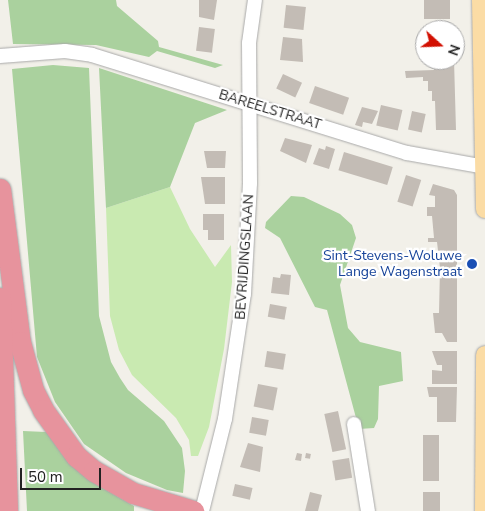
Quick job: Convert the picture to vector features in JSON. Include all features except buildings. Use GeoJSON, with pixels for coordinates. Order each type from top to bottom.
{"type":"FeatureCollection","features":[{"type":"Feature","properties":{"kind":"highway"},"geometry":{"type":"LineString","coordinates":[[0,188],[20,342],[34,390],[43,410],[76,456],[94,471],[133,494],[193,511]]}},
{"type":"Feature","properties":{"kind":"highway"},"geometry":{"type":"LineString","coordinates":[[0,298],[7,511]]}},
{"type":"Feature","properties":{"kind":"main road"},"geometry":{"type":"LineString","coordinates":[[482,6],[485,210]]}},
{"type":"Feature","properties":{"kind":"main road"},"geometry":{"type":"LineString","coordinates":[[484,511],[485,355]]}},
{"type":"Feature","properties":{"kind":"street","name":"BEVRIJDINGSLAAN"},"geometry":{"type":"LineString","coordinates":[[202,511],[225,419],[244,294],[250,183],[249,43],[255,0]]}},
{"type":"Feature","properties":{"kind":"street","name":"BAREELSTRAAT"},"geometry":{"type":"LineString","coordinates":[[0,56],[56,52],[92,55],[408,153],[485,167]]}},
{"type":"Feature","properties":{"kind":"street"},"geometry":{"type":"LineString","coordinates":[[354,424],[368,511]]}},
{"type":"Feature","properties":{"kind":"green space"},"geometry":{"type":"Polygon","coordinates":[[[8,0],[116,0],[117,6],[158,41],[159,47],[223,65],[215,68],[157,51],[149,57],[96,45],[13,44],[8,0]]]}},
{"type":"Feature","properties":{"kind":"green space"},"geometry":{"type":"Polygon","coordinates":[[[53,65],[89,68],[99,316],[111,362],[120,378],[128,390],[164,421],[182,448],[185,471],[183,493],[167,490],[126,473],[84,444],[55,402],[37,357],[12,69],[53,65]]]}},
{"type":"Feature","properties":{"kind":"green space"},"geometry":{"type":"Polygon","coordinates":[[[99,68],[227,110],[195,123],[170,187],[106,208],[99,68]]]}},
{"type":"Feature","properties":{"kind":"green space"},"geometry":{"type":"Polygon","coordinates":[[[170,187],[190,229],[215,267],[231,245],[232,282],[224,349],[209,427],[198,456],[191,456],[189,440],[176,418],[132,375],[119,350],[110,316],[106,208],[170,187]]]}},
{"type":"Feature","properties":{"kind":"green space"},"geometry":{"type":"Polygon","coordinates":[[[291,196],[304,197],[340,214],[352,225],[356,238],[340,285],[348,328],[360,342],[401,352],[403,381],[379,386],[378,419],[374,428],[359,429],[327,310],[315,307],[280,238],[265,228],[266,222],[291,196]]]}},
{"type":"Feature","properties":{"kind":"green space"},"geometry":{"type":"Polygon","coordinates":[[[23,431],[46,432],[89,480],[134,506],[134,511],[27,511],[23,431]]]}},
{"type":"Feature","properties":{"kind":"place","name":"Sint-Stevens-Woluwe Lange Wagenstraat"},"geometry":{"type":"Point","coordinates":[472,264]}}]}
